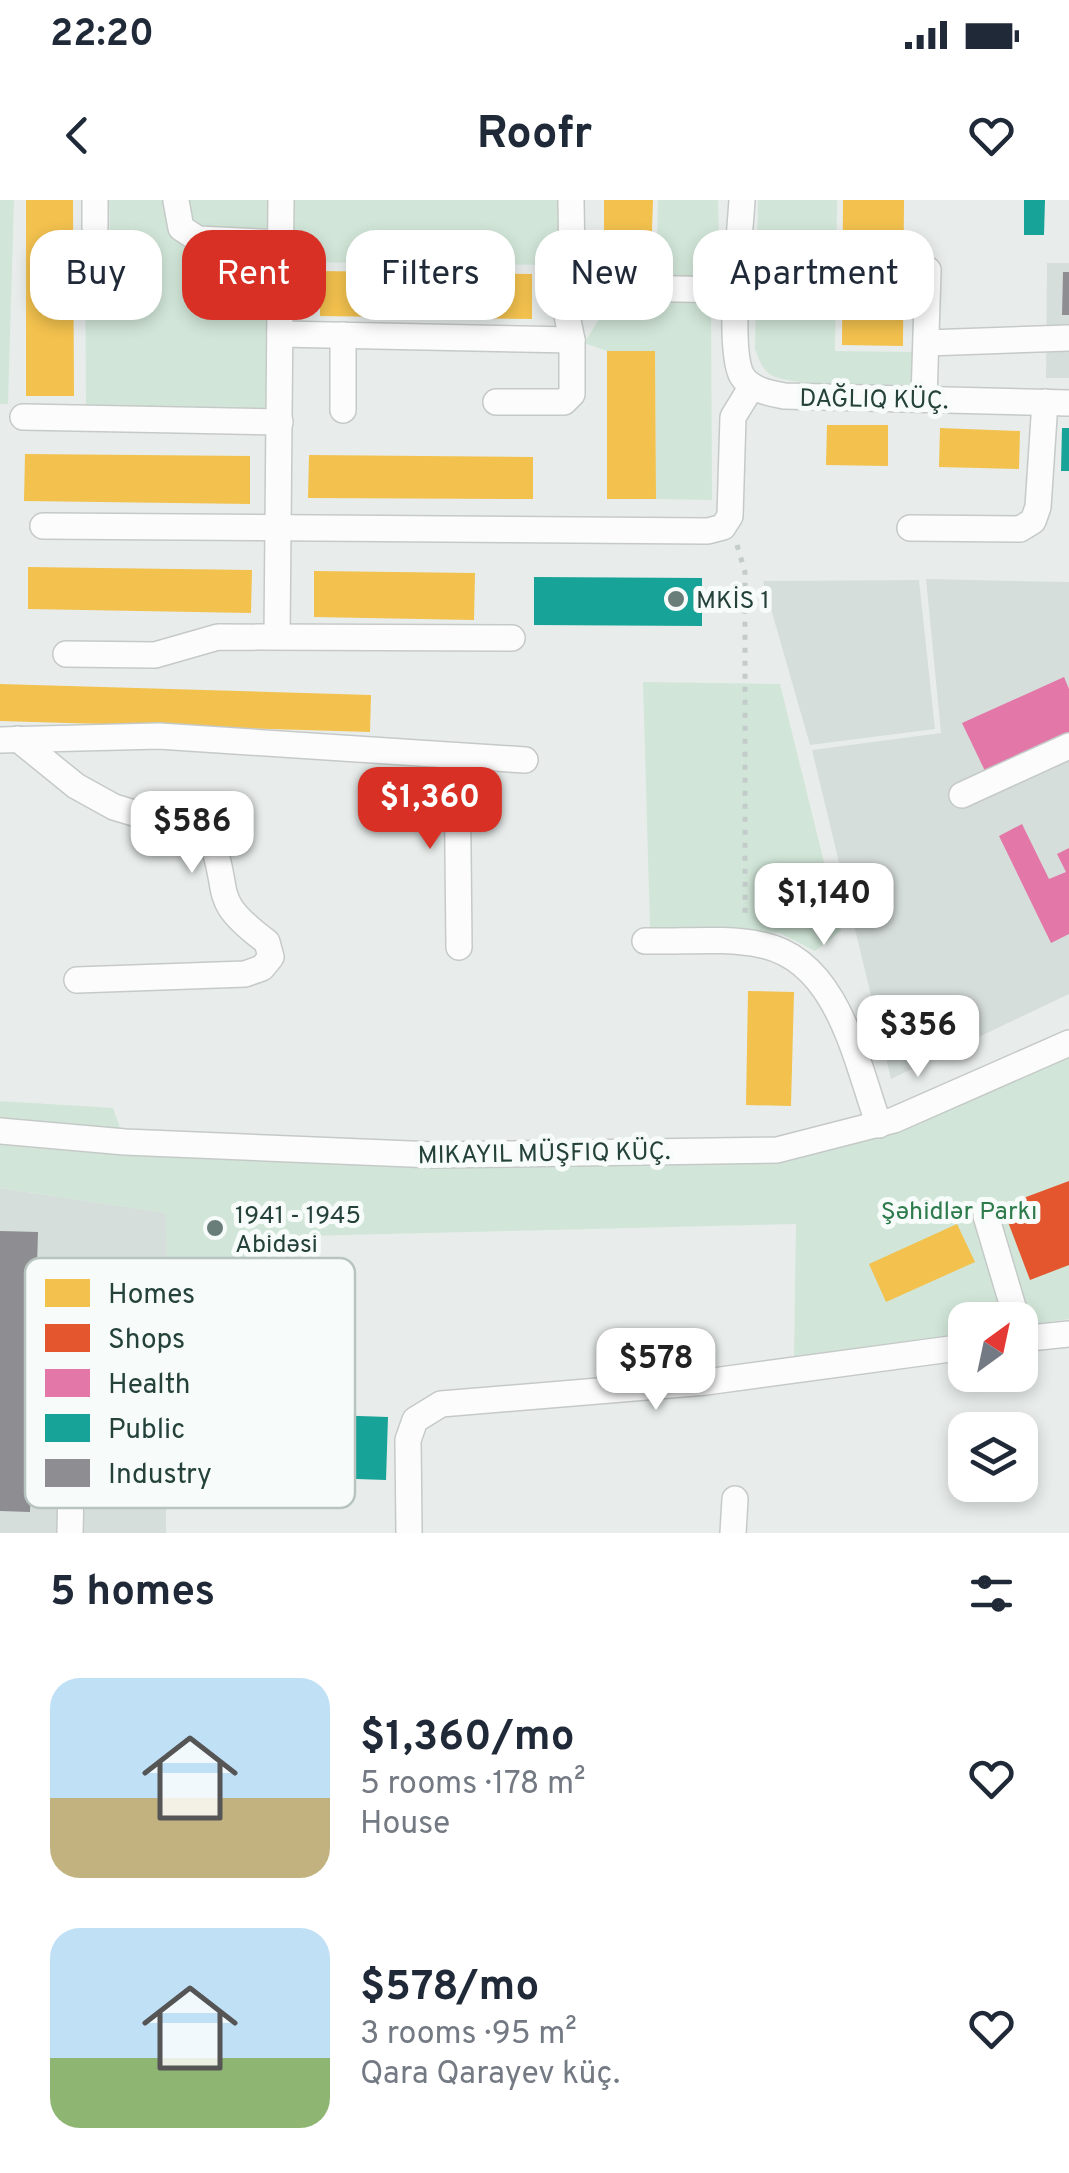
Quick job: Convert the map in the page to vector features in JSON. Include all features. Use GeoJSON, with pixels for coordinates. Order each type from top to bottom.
{"type":"FeatureCollection","features":[{"type":"Feature","properties":{"kind":"street"},"geometry":{"type":"LineString","coordinates":[[95,200],[95,227]]}},
{"type":"Feature","properties":{"kind":"street"},"geometry":{"type":"LineString","coordinates":[[281,200],[281,230]]}},
{"type":"Feature","properties":{"kind":"street"},"geometry":{"type":"LineString","coordinates":[[571,200],[571,230]]}},
{"type":"Feature","properties":{"kind":"street"},"geometry":{"type":"LineString","coordinates":[[741,230],[742,200]]}},
{"type":"Feature","properties":{"kind":"street"},"geometry":{"type":"LineString","coordinates":[[176,202],[182,230]]}},
{"type":"Feature","properties":{"kind":"street"},"geometry":{"type":"LineString","coordinates":[[277,636],[280,320]]}},
{"type":"Feature","properties":{"kind":"street"},"geometry":{"type":"LineString","coordinates":[[496,402],[564,402],[572,394],[568,320]]}},
{"type":"Feature","properties":{"kind":"street"},"geometry":{"type":"LineString","coordinates":[[738,320],[737,360],[752,386],[784,396],[1057,403],[1033,521],[1020,530],[910,528]]}},
{"type":"Feature","properties":{"kind":"street"},"geometry":{"type":"LineString","coordinates":[[924,400],[927,320]]}},
{"type":"Feature","properties":{"kind":"street"},"geometry":{"type":"LineString","coordinates":[[280,334],[572,340]]}},
{"type":"Feature","properties":{"kind":"street"},"geometry":{"type":"LineString","coordinates":[[343,410],[344,335]]}},
{"type":"Feature","properties":{"kind":"street"},"geometry":{"type":"LineString","coordinates":[[927,342],[1069,338]]}},
{"type":"Feature","properties":{"kind":"street"},"geometry":{"type":"LineString","coordinates":[[44,526],[708,531],[723,527],[730,516],[732,417],[752,386]]}},
{"type":"Feature","properties":{"kind":"street"},"geometry":{"type":"LineString","coordinates":[[23,417],[280,422]]}},
{"type":"Feature","properties":{"kind":"street"},"geometry":{"type":"LineString","coordinates":[[66,654],[136,657],[218,637],[512,638]]}},
{"type":"Feature","properties":{"kind":"street"},"geometry":{"type":"LineString","coordinates":[[9,739],[159,736],[525,760]]}},
{"type":"Feature","properties":{"kind":"street"},"geometry":{"type":"LineString","coordinates":[[9,739],[76,786],[114,806],[210,836],[224,902],[235,918],[267,942],[270,957],[262,968],[245,974],[78,980]]}},
{"type":"Feature","properties":{"kind":"street"},"geometry":{"type":"LineString","coordinates":[[962,795],[1069,746]]}},
{"type":"Feature","properties":{"kind":"street"},"geometry":{"type":"LineString","coordinates":[[457,756],[459,947]]}},
{"type":"Feature","properties":{"kind":"street"},"geometry":{"type":"LineString","coordinates":[[645,942],[745,942],[782,951],[801,964],[834,1003],[879,1125]]}},
{"type":"Feature","properties":{"kind":"street"},"geometry":{"type":"LineString","coordinates":[[0,1132],[125,1142],[434,1156],[778,1150],[879,1125],[1069,1043]]}},
{"type":"Feature","properties":{"kind":"street"},"geometry":{"type":"LineString","coordinates":[[986,1216],[1011,1302]]}},
{"type":"Feature","properties":{"kind":"street"},"geometry":{"type":"LineString","coordinates":[[1038,1333],[1069,1334]]}},
{"type":"Feature","properties":{"kind":"street"},"geometry":{"type":"LineString","coordinates":[[409,1532],[408,1440],[415,1420],[441,1404],[706,1382],[948,1349]]}},
{"type":"Feature","properties":{"kind":"street"},"geometry":{"type":"LineString","coordinates":[[733,1533],[735,1499]]}},
{"type":"Feature","properties":{"kind":"street"},"geometry":{"type":"LineString","coordinates":[[70,1533],[71,1508]]}},
{"type":"Feature","properties":{"kind":"path"},"geometry":{"type":"LineString","coordinates":[[723,527],[741,549],[745,572],[745,942]]}},
{"type":"Feature","properties":{"kind":"shaded area"},"geometry":{"type":"Polygon","coordinates":[[[1047,263],[1069,263],[1069,378],[1046,378],[1047,263]]]}},
{"type":"Feature","properties":{"kind":"shaded area"},"geometry":{"type":"Polygon","coordinates":[[[926,579],[1069,582],[1069,994],[891,1079],[812,750],[941,733],[926,579]]]}},
{"type":"Feature","properties":{"kind":"shaded area"},"geometry":{"type":"Polygon","coordinates":[[[919,580],[935,729],[810,745],[763,581],[919,580]]]}},
{"type":"Feature","properties":{"kind":"shaded area"},"geometry":{"type":"Polygon","coordinates":[[[0,1188],[167,1213],[167,1258],[25,1258],[25,1508],[166,1508],[166,1533],[0,1533],[0,1188]]]}},
{"type":"Feature","properties":{"kind":"green space"},"geometry":{"type":"Polygon","coordinates":[[[0,200],[14,200],[8,404],[0,404],[0,200]]]}},
{"type":"Feature","properties":{"kind":"green space"},"geometry":{"type":"Polygon","coordinates":[[[109,200],[269,200],[269,230],[182,230],[182,320],[268,320],[268,409],[86,408],[85,320],[162,320],[162,230],[110,230],[109,200]]]}},
{"type":"Feature","properties":{"kind":"green space"},"geometry":{"type":"Polygon","coordinates":[[[290,200],[559,200],[559,230],[535,230],[535,265],[515,265],[515,230],[346,230],[346,263],[326,262],[326,230],[290,230],[290,200]]]}},
{"type":"Feature","properties":{"kind":"green space"},"geometry":{"type":"Polygon","coordinates":[[[658,200],[718,200],[719,230],[693,230],[693,276],[673,277],[673,230],[657,230],[658,200]]]}},
{"type":"Feature","properties":{"kind":"green space"},"geometry":{"type":"Polygon","coordinates":[[[758,200],[837,200],[837,230],[757,230],[758,200]]]}},
{"type":"Feature","properties":{"kind":"green space"},"geometry":{"type":"Polygon","coordinates":[[[673,302],[693,303],[693,320],[711,320],[712,500],[656,499],[655,351],[607,351],[584,343],[599,320],[673,320],[673,302]]]}},
{"type":"Feature","properties":{"kind":"green space"},"geometry":{"type":"Polygon","coordinates":[[[756,320],[835,320],[835,351],[918,352],[920,385],[782,379],[765,369],[755,349],[756,320]]]}},
{"type":"Feature","properties":{"kind":"green space"},"geometry":{"type":"Polygon","coordinates":[[[643,682],[780,684],[841,931],[815,951],[780,933],[650,927],[643,682]]]}},
{"type":"Feature","properties":{"kind":"green space","name":"Şəhidlər Parkı"},"geometry":{"type":"Polygon","coordinates":[[[1069,1036],[1069,1319],[1038,1323],[1038,1302],[948,1302],[948,1335],[794,1357],[796,1224],[265,1237],[263,1258],[167,1258],[166,1213],[0,1188],[0,1101],[113,1108],[125,1142],[434,1155],[833,1138],[1069,1036]]]}},
{"type":"Feature","properties":{"kind":"building: Homes"},"geometry":{"type":"Polygon","coordinates":[[[26,200],[73,200],[73,230],[30,230],[30,320],[74,320],[74,396],[26,396],[26,200]]]}},
{"type":"Feature","properties":{"kind":"building: Homes"},"geometry":{"type":"Polygon","coordinates":[[[604,200],[653,200],[652,230],[604,230],[604,200]]]}},
{"type":"Feature","properties":{"kind":"building: Homes"},"geometry":{"type":"Polygon","coordinates":[[[843,200],[904,200],[904,230],[843,230],[843,200]]]}},
{"type":"Feature","properties":{"kind":"building: Homes"},"geometry":{"type":"Polygon","coordinates":[[[326,271],[346,271],[346,316],[326,316],[326,271]]]}},
{"type":"Feature","properties":{"kind":"building: Homes"},"geometry":{"type":"Polygon","coordinates":[[[515,274],[532,274],[532,319],[515,319],[515,274]]]}},
{"type":"Feature","properties":{"kind":"building: Homes"},"geometry":{"type":"Polygon","coordinates":[[[842,320],[903,320],[903,346],[842,345],[842,320]]]}},
{"type":"Feature","properties":{"kind":"building: Homes"},"geometry":{"type":"Polygon","coordinates":[[[607,351],[655,351],[656,499],[607,499],[607,351]]]}},
{"type":"Feature","properties":{"kind":"building: Homes"},"geometry":{"type":"Polygon","coordinates":[[[827,425],[888,425],[888,466],[826,465],[827,425]]]}},
{"type":"Feature","properties":{"kind":"building: Homes"},"geometry":{"type":"Polygon","coordinates":[[[940,428],[1020,431],[1019,469],[939,467],[940,428]]]}},
{"type":"Feature","properties":{"kind":"building: Homes"},"geometry":{"type":"Polygon","coordinates":[[[25,454],[250,456],[250,504],[24,501],[25,454]]]}},
{"type":"Feature","properties":{"kind":"building: Homes"},"geometry":{"type":"Polygon","coordinates":[[[309,455],[533,457],[533,499],[308,498],[309,455]]]}},
{"type":"Feature","properties":{"kind":"building: Homes"},"geometry":{"type":"Polygon","coordinates":[[[28,567],[252,570],[251,613],[28,609],[28,567]]]}},
{"type":"Feature","properties":{"kind":"building: Homes"},"geometry":{"type":"Polygon","coordinates":[[[314,571],[475,573],[474,620],[314,617],[314,571]]]}},
{"type":"Feature","properties":{"kind":"building: Homes"},"geometry":{"type":"Polygon","coordinates":[[[0,684],[371,695],[370,732],[0,721],[0,684]]]}},
{"type":"Feature","properties":{"kind":"building: Homes"},"geometry":{"type":"Polygon","coordinates":[[[748,991],[794,992],[791,1106],[746,1105],[748,991]]]}},
{"type":"Feature","properties":{"kind":"building: Homes"},"geometry":{"type":"Polygon","coordinates":[[[957,1224],[975,1262],[886,1302],[869,1264],[957,1224]]]}},
{"type":"Feature","properties":{"kind":"building: Shops"},"geometry":{"type":"Polygon","coordinates":[[[1069,1181],[1069,1265],[1030,1280],[1002,1206],[1069,1181]]]}},
{"type":"Feature","properties":{"kind":"building: Health"},"geometry":{"type":"Polygon","coordinates":[[[1064,677],[1069,689],[1069,732],[985,771],[962,723],[1064,677]]]}},
{"type":"Feature","properties":{"kind":"building: Health"},"geometry":{"type":"Polygon","coordinates":[[[1022,824],[1049,879],[1066,872],[1057,854],[1069,848],[1069,934],[1051,943],[999,836],[1022,824]]]}},
{"type":"Feature","properties":{"kind":"building: Public"},"geometry":{"type":"Polygon","coordinates":[[[1024,200],[1045,200],[1044,235],[1024,235],[1024,200]]]}},
{"type":"Feature","properties":{"kind":"building: Public"},"geometry":{"type":"Polygon","coordinates":[[[1062,428],[1069,428],[1069,471],[1061,471],[1062,428]]]}},
{"type":"Feature","properties":{"kind":"building: Public"},"geometry":{"type":"Polygon","coordinates":[[[534,577],[702,578],[702,626],[534,625],[534,577]]]}},
{"type":"Feature","properties":{"kind":"building: Public"},"geometry":{"type":"Polygon","coordinates":[[[355,1416],[388,1417],[386,1480],[355,1479],[355,1416]]]}},
{"type":"Feature","properties":{"kind":"building: Industry"},"geometry":{"type":"Polygon","coordinates":[[[1063,272],[1069,272],[1069,315],[1062,315],[1063,272]]]}},
{"type":"Feature","properties":{"kind":"building: Industry"},"geometry":{"type":"Polygon","coordinates":[[[0,1231],[38,1232],[37,1258],[25,1258],[25,1508],[30,1508],[30,1512],[0,1511],[0,1231]]]}},
{"type":"Feature","properties":{"kind":"place","name":"MKİS 1"},"geometry":{"type":"Point","coordinates":[676,599]}},
{"type":"Feature","properties":{"kind":"place","name":"1941 - 1945 Abidəsi"},"geometry":{"type":"Point","coordinates":[215,1228]}}]}
